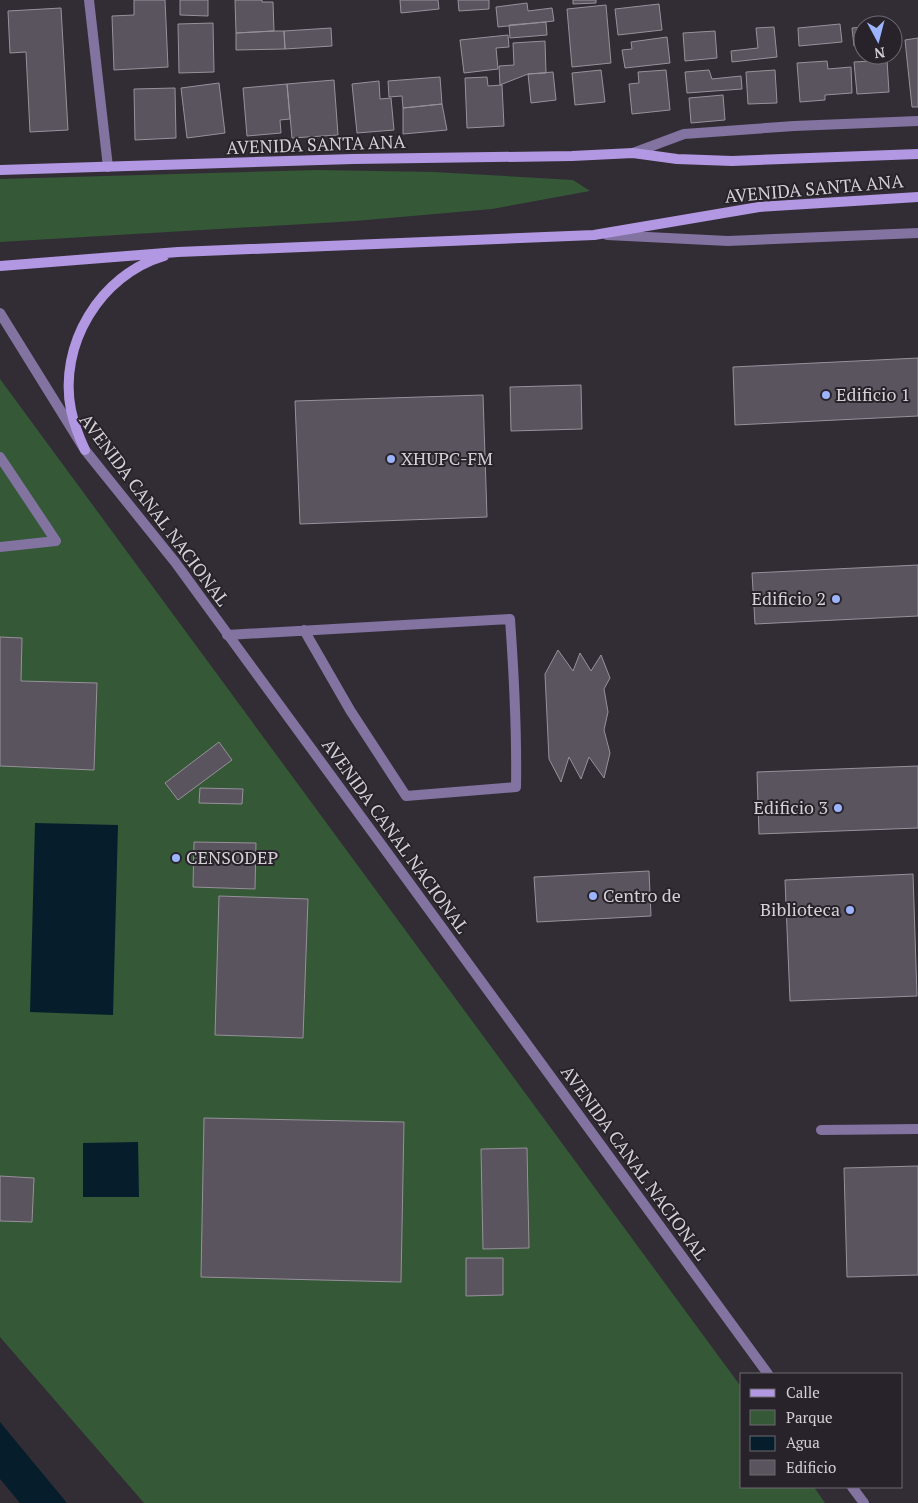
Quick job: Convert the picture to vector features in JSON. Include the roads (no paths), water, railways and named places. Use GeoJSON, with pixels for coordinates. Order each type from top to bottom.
{"type":"FeatureCollection","features":[{"type":"Feature","properties":{"kind":"main road","name":"AVENIDA SANTA ANA"},"geometry":{"type":"LineString","coordinates":[[0,170],[353,159],[633,154],[677,159],[732,161],[918,154]]}},
{"type":"Feature","properties":{"kind":"main road","name":"AVENIDA SANTA ANA"},"geometry":{"type":"LineString","coordinates":[[0,266],[178,252],[594,234],[759,206],[918,197]]}},
{"type":"Feature","properties":{"kind":"main road"},"geometry":{"type":"LineString","coordinates":[[85,450],[76,430],[69,388],[73,352],[83,325],[107,291],[122,278],[139,266],[178,252]]}},
{"type":"Feature","properties":{"kind":"street"},"geometry":{"type":"LineString","coordinates":[[89,0],[108,167]]}},
{"type":"Feature","properties":{"kind":"street","name":"AVENIDA SANTA ANA"},"geometry":{"type":"LineString","coordinates":[[633,154],[684,134],[794,126],[918,121]]}},
{"type":"Feature","properties":{"kind":"street","name":"AVENIDA SANTA ANA"},"geometry":{"type":"LineString","coordinates":[[594,234],[728,241],[918,233]]}},
{"type":"Feature","properties":{"kind":"street","name":"AVENIDA CANAL NACIONAL"},"geometry":{"type":"LineString","coordinates":[[0,314],[85,450],[175,562],[767,1373]]}},
{"type":"Feature","properties":{"kind":"street"},"geometry":{"type":"LineString","coordinates":[[0,456],[56,541],[0,547]]}},
{"type":"Feature","properties":{"kind":"street"},"geometry":{"type":"LineString","coordinates":[[227,635],[304,630],[510,619],[516,727],[516,787],[406,796],[350,710],[304,630]]}},
{"type":"Feature","properties":{"kind":"street"},"geometry":{"type":"LineString","coordinates":[[821,1130],[918,1129]]}},
{"type":"Feature","properties":{"kind":"street"},"geometry":{"type":"LineString","coordinates":[[853,1488],[864,1503]]}},
{"type":"Feature","properties":{"kind":"water"},"geometry":{"type":"Polygon","coordinates":[[[35,823],[118,825],[113,1015],[30,1012],[35,823]]]}},
{"type":"Feature","properties":{"kind":"water"},"geometry":{"type":"Polygon","coordinates":[[[138,1142],[139,1197],[83,1197],[83,1143],[138,1142]]]}},
{"type":"Feature","properties":{"kind":"water"},"geometry":{"type":"Polygon","coordinates":[[[0,1422],[67,1503],[20,1503],[0,1479],[0,1422]]]}},
{"type":"Feature","properties":{"kind":"place","name":"Edificio 1"},"geometry":{"type":"Point","coordinates":[826,395]}},
{"type":"Feature","properties":{"kind":"place","name":"XHUPC-FM"},"geometry":{"type":"Point","coordinates":[391,459]}},
{"type":"Feature","properties":{"kind":"place","name":"Edificio 2"},"geometry":{"type":"Point","coordinates":[836,599]}},
{"type":"Feature","properties":{"kind":"place","name":"Edificio 3"},"geometry":{"type":"Point","coordinates":[838,808]}},
{"type":"Feature","properties":{"kind":"place","name":"CENSODEP"},"geometry":{"type":"Point","coordinates":[176,858]}},
{"type":"Feature","properties":{"kind":"place","name":"Centro de"},"geometry":{"type":"Point","coordinates":[593,896]}},
{"type":"Feature","properties":{"kind":"place","name":"Biblioteca"},"geometry":{"type":"Point","coordinates":[850,910]}}]}
